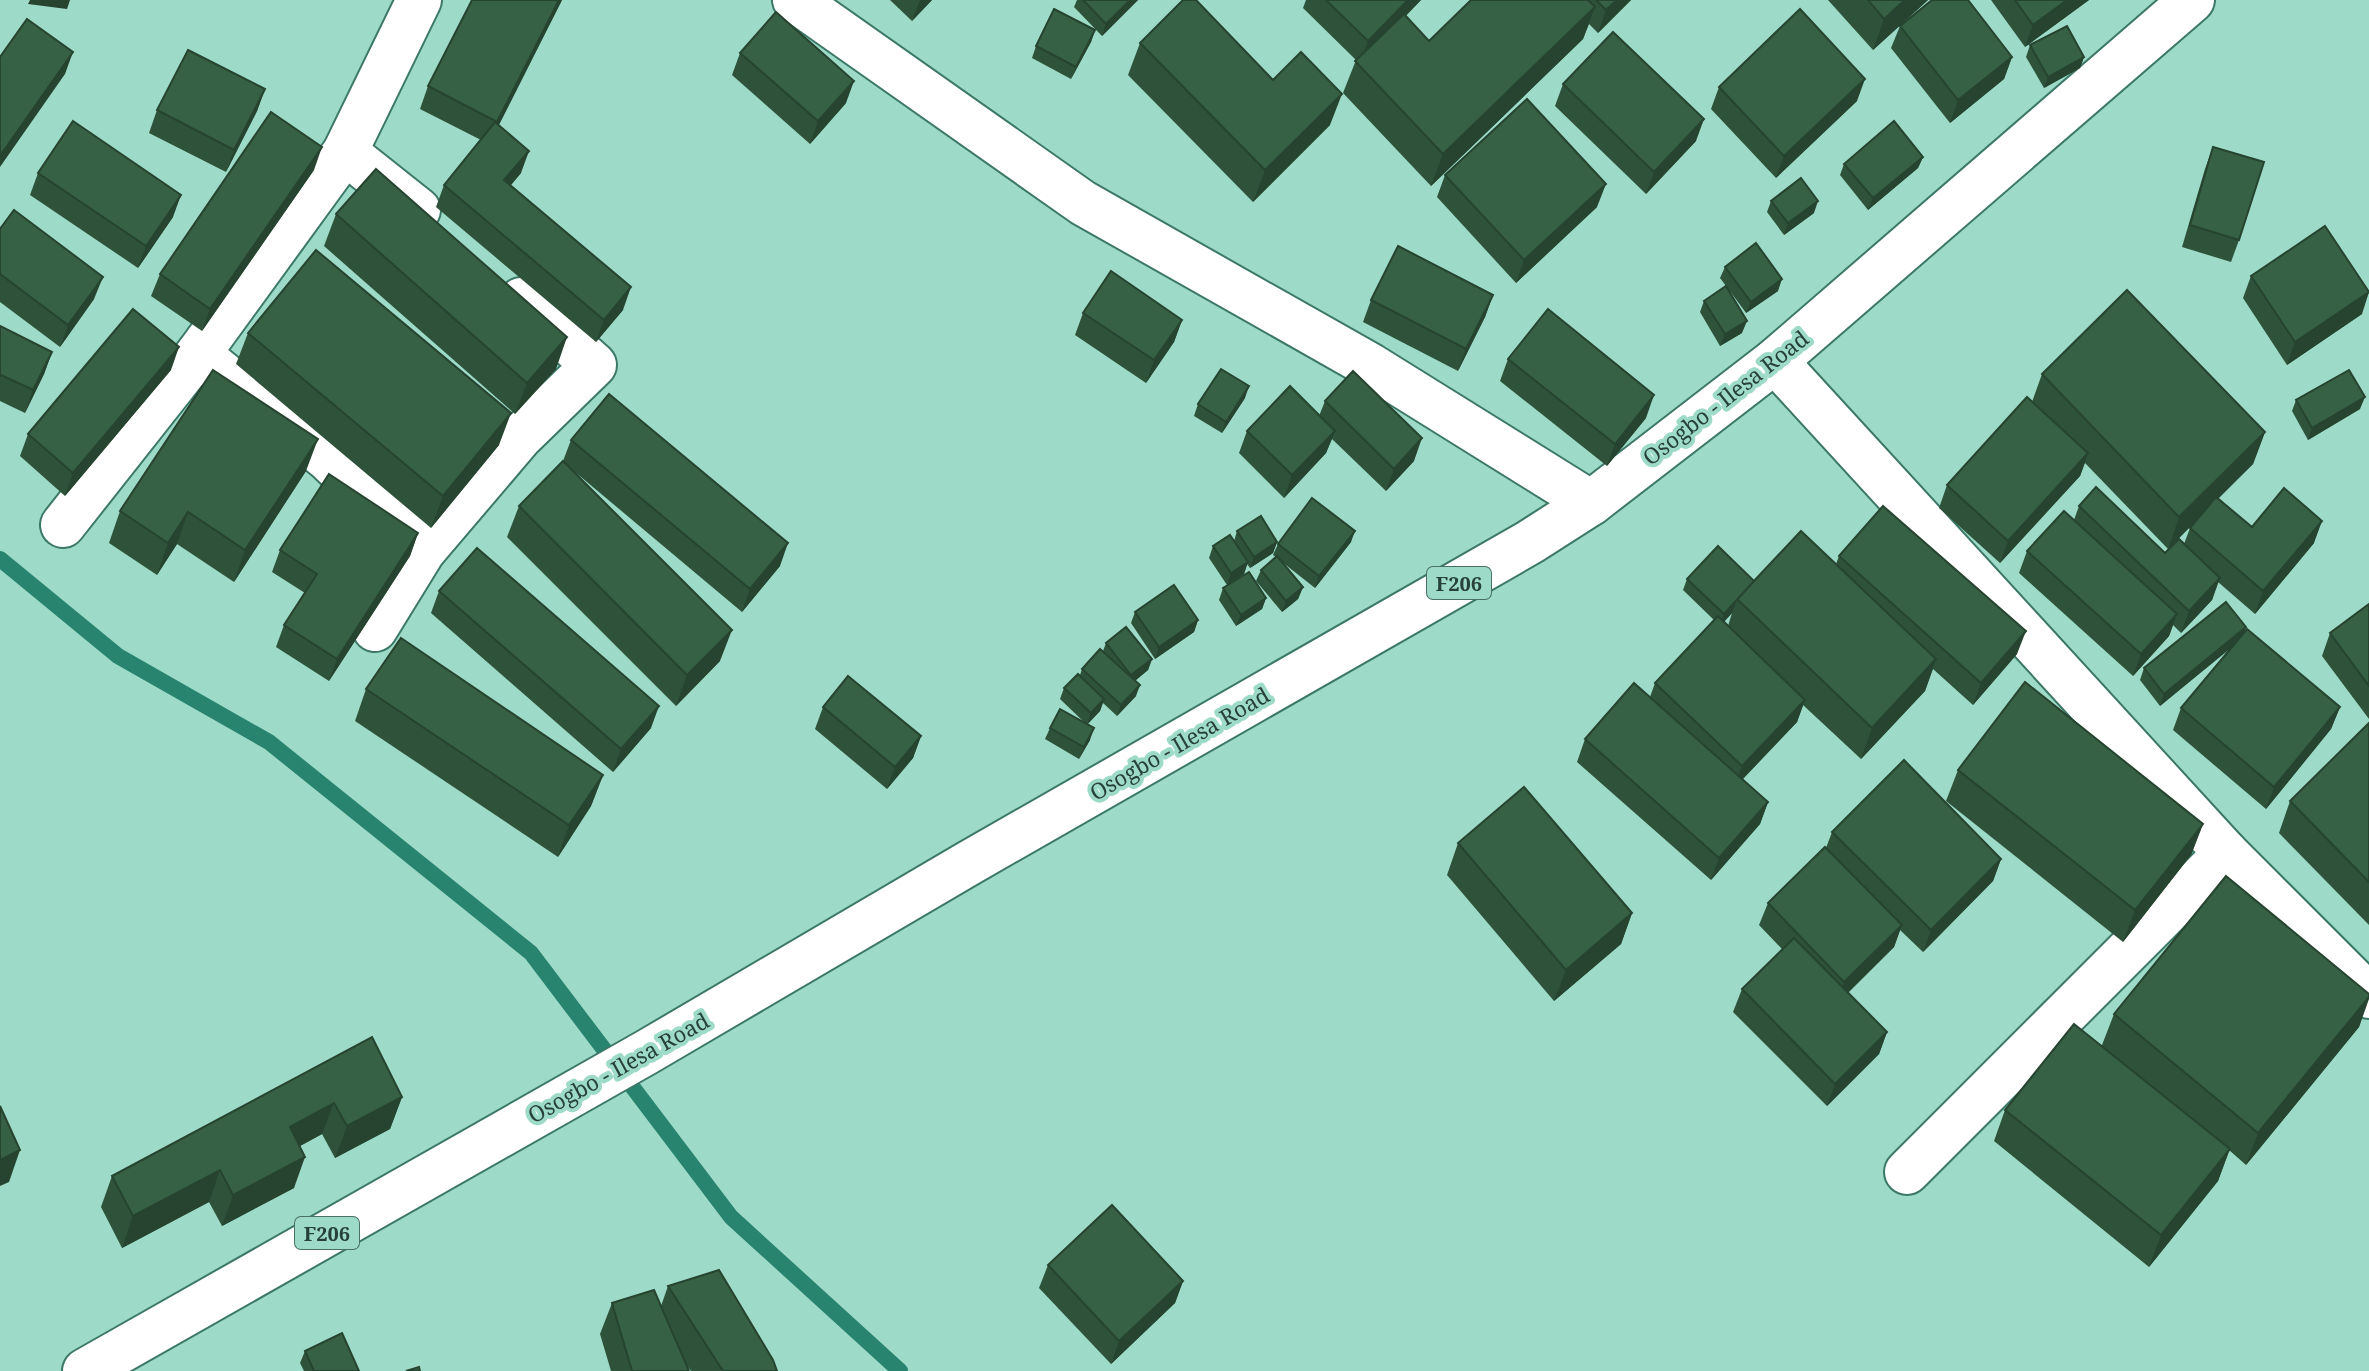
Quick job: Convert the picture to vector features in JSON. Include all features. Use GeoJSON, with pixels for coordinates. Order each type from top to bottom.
{"type":"FeatureCollection","features":[{"type":"Feature","properties":{"kind":"street"},"geometry":{"type":"LineString","coordinates":[[63,525],[198,354],[345,152],[419,0]]}},
{"type":"Feature","properties":{"kind":"street"},"geometry":{"type":"LineString","coordinates":[[795,0],[1083,203],[1371,366],[1591,503]]}},
{"type":"Feature","properties":{"kind":"street","name":"Osogbo - Ilesa Road"},"geometry":{"type":"LineString","coordinates":[[85,1371],[568,1094],[647,1052],[969,863],[1530,542],[1591,503],[1775,361],[2192,0]]}},
{"type":"Feature","properties":{"kind":"street"},"geometry":{"type":"LineString","coordinates":[[345,152],[449,235]]}},
{"type":"Feature","properties":{"kind":"street"},"geometry":{"type":"LineString","coordinates":[[375,629],[423,551],[520,437],[594,365],[493,275]]}},
{"type":"Feature","properties":{"kind":"street"},"geometry":{"type":"LineString","coordinates":[[198,354],[327,458],[423,551]]}},
{"type":"Feature","properties":{"kind":"street"},"geometry":{"type":"LineString","coordinates":[[1775,361],[2226,853],[2369,996]]}},
{"type":"Feature","properties":{"kind":"street"},"geometry":{"type":"LineString","coordinates":[[1907,1172],[2226,853]]}},
{"type":"Feature","properties":{"kind":"building"},"geometry":{"type":"Polygon","coordinates":[[[472,0],[559,0],[497,122],[428,86],[472,0]]]}},
{"type":"Feature","properties":{"kind":"building"},"geometry":{"type":"Polygon","coordinates":[[[1083,0],[1130,0],[1106,24],[1083,0]]]}},
{"type":"Feature","properties":{"kind":"building"},"geometry":{"type":"Polygon","coordinates":[[[1183,0],[1196,0],[1273,80],[1301,52],[1342,94],[1265,170],[1140,43],[1183,0]]]}},
{"type":"Feature","properties":{"kind":"building"},"geometry":{"type":"Polygon","coordinates":[[[1326,0],[1408,0],[1368,41],[1326,0]]]}},
{"type":"Feature","properties":{"kind":"building"},"geometry":{"type":"Polygon","coordinates":[[[1471,0],[1588,0],[1595,7],[1443,154],[1355,61],[1404,14],[1429,41],[1471,0]]]}},
{"type":"Feature","properties":{"kind":"building"},"geometry":{"type":"Polygon","coordinates":[[[1596,0],[1617,0],[1606,10],[1596,0]]]}},
{"type":"Feature","properties":{"kind":"building"},"geometry":{"type":"Polygon","coordinates":[[[1868,0],[1905,0],[1884,19],[1868,0]]]}},
{"type":"Feature","properties":{"kind":"building"},"geometry":{"type":"Polygon","coordinates":[[[1932,0],[1968,0],[2012,57],[1958,100],[1900,26],[1932,0]]]}},
{"type":"Feature","properties":{"kind":"building"},"geometry":{"type":"Polygon","coordinates":[[[2015,0],[2067,0],[2033,25],[2015,0]]]}},
{"type":"Feature","properties":{"kind":"building"},"geometry":{"type":"Polygon","coordinates":[[[1054,9],[1095,30],[1076,67],[1036,46],[1054,9]]]}},
{"type":"Feature","properties":{"kind":"building"},"geometry":{"type":"Polygon","coordinates":[[[1800,9],[1865,79],[1784,156],[1719,87],[1800,9]]]}},
{"type":"Feature","properties":{"kind":"building"},"geometry":{"type":"Polygon","coordinates":[[[776,12],[854,81],[818,121],[740,53],[776,12]]]}},
{"type":"Feature","properties":{"kind":"building"},"geometry":{"type":"Polygon","coordinates":[[[27,19],[73,52],[0,156],[0,57],[27,19]]]}},
{"type":"Feature","properties":{"kind":"building"},"geometry":{"type":"Polygon","coordinates":[[[2067,26],[2084,57],[2048,77],[2030,45],[2067,26]]]}},
{"type":"Feature","properties":{"kind":"building"},"geometry":{"type":"Polygon","coordinates":[[[1613,32],[1704,119],[1654,172],[1563,84],[1613,32]]]}},
{"type":"Feature","properties":{"kind":"building"},"geometry":{"type":"Polygon","coordinates":[[[188,50],[265,89],[234,150],[157,110],[188,50]]]}},
{"type":"Feature","properties":{"kind":"building"},"geometry":{"type":"Polygon","coordinates":[[[1527,99],[1606,184],[1524,260],[1445,175],[1527,99]]]}},
{"type":"Feature","properties":{"kind":"building"},"geometry":{"type":"Polygon","coordinates":[[[271,112],[322,147],[210,309],[160,274],[271,112]]]}},
{"type":"Feature","properties":{"kind":"building"},"geometry":{"type":"Polygon","coordinates":[[[73,121],[181,195],[146,246],[38,173],[73,121]]]}},
{"type":"Feature","properties":{"kind":"building"},"geometry":{"type":"Polygon","coordinates":[[[1894,121],[1923,157],[1873,198],[1844,164],[1894,121]]]}},
{"type":"Feature","properties":{"kind":"building"},"geometry":{"type":"Polygon","coordinates":[[[495,122],[529,151],[504,180],[631,287],[604,320],[444,185],[495,122]]]}},
{"type":"Feature","properties":{"kind":"building"},"geometry":{"type":"Polygon","coordinates":[[[2213,147],[2264,162],[2239,240],[2190,225],[2213,147]]]}},
{"type":"Feature","properties":{"kind":"building"},"geometry":{"type":"Polygon","coordinates":[[[376,169],[567,337],[527,383],[336,214],[376,169]]]}},
{"type":"Feature","properties":{"kind":"building"},"geometry":{"type":"Polygon","coordinates":[[[1801,178],[1818,201],[1788,223],[1771,201],[1801,178]]]}},
{"type":"Feature","properties":{"kind":"building"},"geometry":{"type":"Polygon","coordinates":[[[14,210],[103,277],[68,325],[0,274],[0,229],[14,210]]]}},
{"type":"Feature","properties":{"kind":"building"},"geometry":{"type":"Polygon","coordinates":[[[2325,226],[2369,292],[2295,342],[2251,276],[2325,226]]]}},
{"type":"Feature","properties":{"kind":"building"},"geometry":{"type":"Polygon","coordinates":[[[1756,243],[1782,279],[1751,302],[1725,267],[1756,243]]]}},
{"type":"Feature","properties":{"kind":"building"},"geometry":{"type":"Polygon","coordinates":[[[1398,246],[1493,295],[1466,349],[1371,300],[1398,246]]]}},
{"type":"Feature","properties":{"kind":"building"},"geometry":{"type":"Polygon","coordinates":[[[316,250],[511,413],[443,496],[248,333],[316,250]]]}},
{"type":"Feature","properties":{"kind":"building"},"geometry":{"type":"Polygon","coordinates":[[[1111,271],[1182,320],[1154,360],[1083,313],[1111,271]]]}},
{"type":"Feature","properties":{"kind":"building"},"geometry":{"type":"Polygon","coordinates":[[[1726,286],[1747,321],[1725,334],[1704,301],[1726,286]]]}},
{"type":"Feature","properties":{"kind":"building"},"geometry":{"type":"Polygon","coordinates":[[[2127,290],[2265,432],[2179,517],[2042,374],[2127,290]]]}},
{"type":"Feature","properties":{"kind":"building"},"geometry":{"type":"Polygon","coordinates":[[[133,309],[179,347],[73,473],[28,434],[133,309]]]}},
{"type":"Feature","properties":{"kind":"building"},"geometry":{"type":"Polygon","coordinates":[[[1548,309],[1654,395],[1615,444],[1508,359],[1548,309]]]}},
{"type":"Feature","properties":{"kind":"building"},"geometry":{"type":"Polygon","coordinates":[[[0,326],[52,352],[33,390],[0,376],[0,326]]]}},
{"type":"Feature","properties":{"kind":"building"},"geometry":{"type":"Polygon","coordinates":[[[1221,369],[1249,386],[1226,422],[1198,404],[1221,369]]]}},
{"type":"Feature","properties":{"kind":"building"},"geometry":{"type":"Polygon","coordinates":[[[213,370],[318,439],[245,550],[188,512],[168,543],[120,511],[213,370]]]}},
{"type":"Feature","properties":{"kind":"building"},"geometry":{"type":"Polygon","coordinates":[[[2349,370],[2365,397],[2312,428],[2296,400],[2349,370]]]}},
{"type":"Feature","properties":{"kind":"building"},"geometry":{"type":"Polygon","coordinates":[[[1353,371],[1422,438],[1394,469],[1325,401],[1353,371]]]}},
{"type":"Feature","properties":{"kind":"building"},"geometry":{"type":"Polygon","coordinates":[[[1290,386],[1335,431],[1292,475],[1247,431],[1290,386]]]}},
{"type":"Feature","properties":{"kind":"building"},"geometry":{"type":"Polygon","coordinates":[[[609,394],[788,543],[750,589],[571,440],[609,394]]]}},
{"type":"Feature","properties":{"kind":"building"},"geometry":{"type":"Polygon","coordinates":[[[2027,397],[2088,453],[2008,541],[1947,485],[2027,397]]]}},
{"type":"Feature","properties":{"kind":"building"},"geometry":{"type":"Polygon","coordinates":[[[563,461],[732,630],[687,675],[519,506],[563,461]]]}},
{"type":"Feature","properties":{"kind":"building"},"geometry":{"type":"Polygon","coordinates":[[[329,474],[418,533],[337,659],[284,625],[317,574],[280,550],[329,474]]]}},
{"type":"Feature","properties":{"kind":"building"},"geometry":{"type":"Polygon","coordinates":[[[2096,487],[2165,553],[2179,539],[2220,578],[2189,611],[2079,506],[2096,487]]]}},
{"type":"Feature","properties":{"kind":"building"},"geometry":{"type":"Polygon","coordinates":[[[2284,488],[2322,521],[2263,591],[2190,528],[2216,497],[2252,527],[2284,488]]]}},
{"type":"Feature","properties":{"kind":"building"},"geometry":{"type":"Polygon","coordinates":[[[1312,498],[1355,531],[1319,576],[1278,544],[1312,498]]]}},
{"type":"Feature","properties":{"kind":"building"},"geometry":{"type":"Polygon","coordinates":[[[1883,506],[2026,631],[1981,683],[1839,556],[1883,506]]]}},
{"type":"Feature","properties":{"kind":"building"},"geometry":{"type":"Polygon","coordinates":[[[2064,511],[2177,614],[2141,654],[2027,551],[2064,511]]]}},
{"type":"Feature","properties":{"kind":"building"},"geometry":{"type":"Polygon","coordinates":[[[1261,516],[1277,542],[1254,557],[1237,531],[1261,516]]]}},
{"type":"Feature","properties":{"kind":"building"},"geometry":{"type":"Polygon","coordinates":[[[1801,531],[1936,659],[1872,728],[1737,599],[1801,531]]]}},
{"type":"Feature","properties":{"kind":"building"},"geometry":{"type":"Polygon","coordinates":[[[1230,535],[1248,562],[1231,573],[1213,546],[1230,535]]]}},
{"type":"Feature","properties":{"kind":"building"},"geometry":{"type":"Polygon","coordinates":[[[1718,546],[1754,581],[1724,614],[1687,579],[1718,546]]]}},
{"type":"Feature","properties":{"kind":"building"},"geometry":{"type":"Polygon","coordinates":[[[477,548],[659,706],[621,749],[439,591],[477,548]]]}},
{"type":"Feature","properties":{"kind":"building"},"geometry":{"type":"Polygon","coordinates":[[[1277,556],[1303,587],[1286,601],[1261,570],[1277,556]]]}},
{"type":"Feature","properties":{"kind":"building"},"geometry":{"type":"Polygon","coordinates":[[[1249,572],[1266,598],[1241,615],[1223,588],[1249,572]]]}},
{"type":"Feature","properties":{"kind":"building"},"geometry":{"type":"Polygon","coordinates":[[[1174,585],[1198,620],[1159,647],[1135,612],[1174,585]]]}},
{"type":"Feature","properties":{"kind":"building"},"geometry":{"type":"Polygon","coordinates":[[[2226,602],[2246,627],[2164,694],[2144,668],[2226,602]]]}},
{"type":"Feature","properties":{"kind":"building"},"geometry":{"type":"Polygon","coordinates":[[[2369,604],[2369,686],[2330,633],[2369,604]]]}},
{"type":"Feature","properties":{"kind":"building"},"geometry":{"type":"Polygon","coordinates":[[[1718,616],[1805,700],[1742,766],[1655,683],[1718,616]]]}},
{"type":"Feature","properties":{"kind":"building"},"geometry":{"type":"Polygon","coordinates":[[[1126,627],[1152,659],[1131,675],[1106,643],[1126,627]]]}},
{"type":"Feature","properties":{"kind":"building"},"geometry":{"type":"Polygon","coordinates":[[[2247,629],[2340,707],[2274,787],[2181,708],[2247,629]]]}},
{"type":"Feature","properties":{"kind":"building"},"geometry":{"type":"Polygon","coordinates":[[[401,638],[603,775],[569,825],[366,689],[401,638]]]}},
{"type":"Feature","properties":{"kind":"building"},"geometry":{"type":"Polygon","coordinates":[[[1100,649],[1140,685],[1121,705],[1082,669],[1100,649]]]}},
{"type":"Feature","properties":{"kind":"building"},"geometry":{"type":"Polygon","coordinates":[[[1078,674],[1104,699],[1091,713],[1064,688],[1078,674]]]}},
{"type":"Feature","properties":{"kind":"building"},"geometry":{"type":"Polygon","coordinates":[[[848,676],[921,736],[895,767],[823,707],[848,676]]]}},
{"type":"Feature","properties":{"kind":"building"},"geometry":{"type":"Polygon","coordinates":[[[2025,682],[2203,824],[2135,910],[1958,770],[2025,682]]]}},
{"type":"Feature","properties":{"kind":"building"},"geometry":{"type":"Polygon","coordinates":[[[1634,683],[1768,802],[1719,858],[1585,739],[1634,683]]]}},
{"type":"Feature","properties":{"kind":"building"},"geometry":{"type":"Polygon","coordinates":[[[1060,709],[1094,728],[1084,747],[1050,728],[1060,709]]]}},
{"type":"Feature","properties":{"kind":"building"},"geometry":{"type":"Polygon","coordinates":[[[2369,723],[2369,882],[2290,801],[2369,723]]]}},
{"type":"Feature","properties":{"kind":"building"},"geometry":{"type":"Polygon","coordinates":[[[1904,760],[2001,859],[1931,930],[1832,832],[1904,760]]]}},
{"type":"Feature","properties":{"kind":"building"},"geometry":{"type":"Polygon","coordinates":[[[1524,787],[1632,913],[1566,970],[1458,843],[1524,787]]]}},
{"type":"Feature","properties":{"kind":"building"},"geometry":{"type":"Polygon","coordinates":[[[1825,847],[1902,925],[1844,982],[1768,903],[1825,847]]]}},
{"type":"Feature","properties":{"kind":"building"},"geometry":{"type":"Polygon","coordinates":[[[2226,876],[2369,994],[2258,1133],[2114,1014],[2226,876]]]}},
{"type":"Feature","properties":{"kind":"building"},"geometry":{"type":"Polygon","coordinates":[[[1794,938],[1887,1032],[1835,1084],[1742,989],[1794,938]]]}},
{"type":"Feature","properties":{"kind":"building"},"geometry":{"type":"Polygon","coordinates":[[[2074,1024],[2230,1149],[2161,1235],[2005,1110],[2074,1024]]]}},
{"type":"Feature","properties":{"kind":"building"},"geometry":{"type":"Polygon","coordinates":[[[372,1037],[402,1097],[347,1126],[334,1103],[290,1127],[305,1157],[233,1195],[220,1170],[133,1216],[112,1176],[372,1037]]]}},
{"type":"Feature","properties":{"kind":"building"},"geometry":{"type":"Polygon","coordinates":[[[0,1106],[20,1150],[0,1160],[0,1106]]]}},
{"type":"Feature","properties":{"kind":"building"},"geometry":{"type":"Polygon","coordinates":[[[1112,1205],[1183,1281],[1119,1341],[1048,1265],[1112,1205]]]}},
{"type":"Feature","properties":{"kind":"building"},"geometry":{"type":"Polygon","coordinates":[[[719,1270],[777,1371],[723,1371],[668,1286],[719,1270]]]}},
{"type":"Feature","properties":{"kind":"building"},"geometry":{"type":"Polygon","coordinates":[[[654,1290],[689,1371],[632,1371],[612,1303],[654,1290]]]}},
{"type":"Feature","properties":{"kind":"building"},"geometry":{"type":"Polygon","coordinates":[[[342,1333],[359,1371],[314,1371],[305,1351],[342,1333]]]}},
{"type":"Feature","properties":{"kind":"waterway"},"geometry":{"type":"LineString","coordinates":[[0,559],[118,656],[269,742],[531,953],[731,1217],[900,1371]]}}]}
